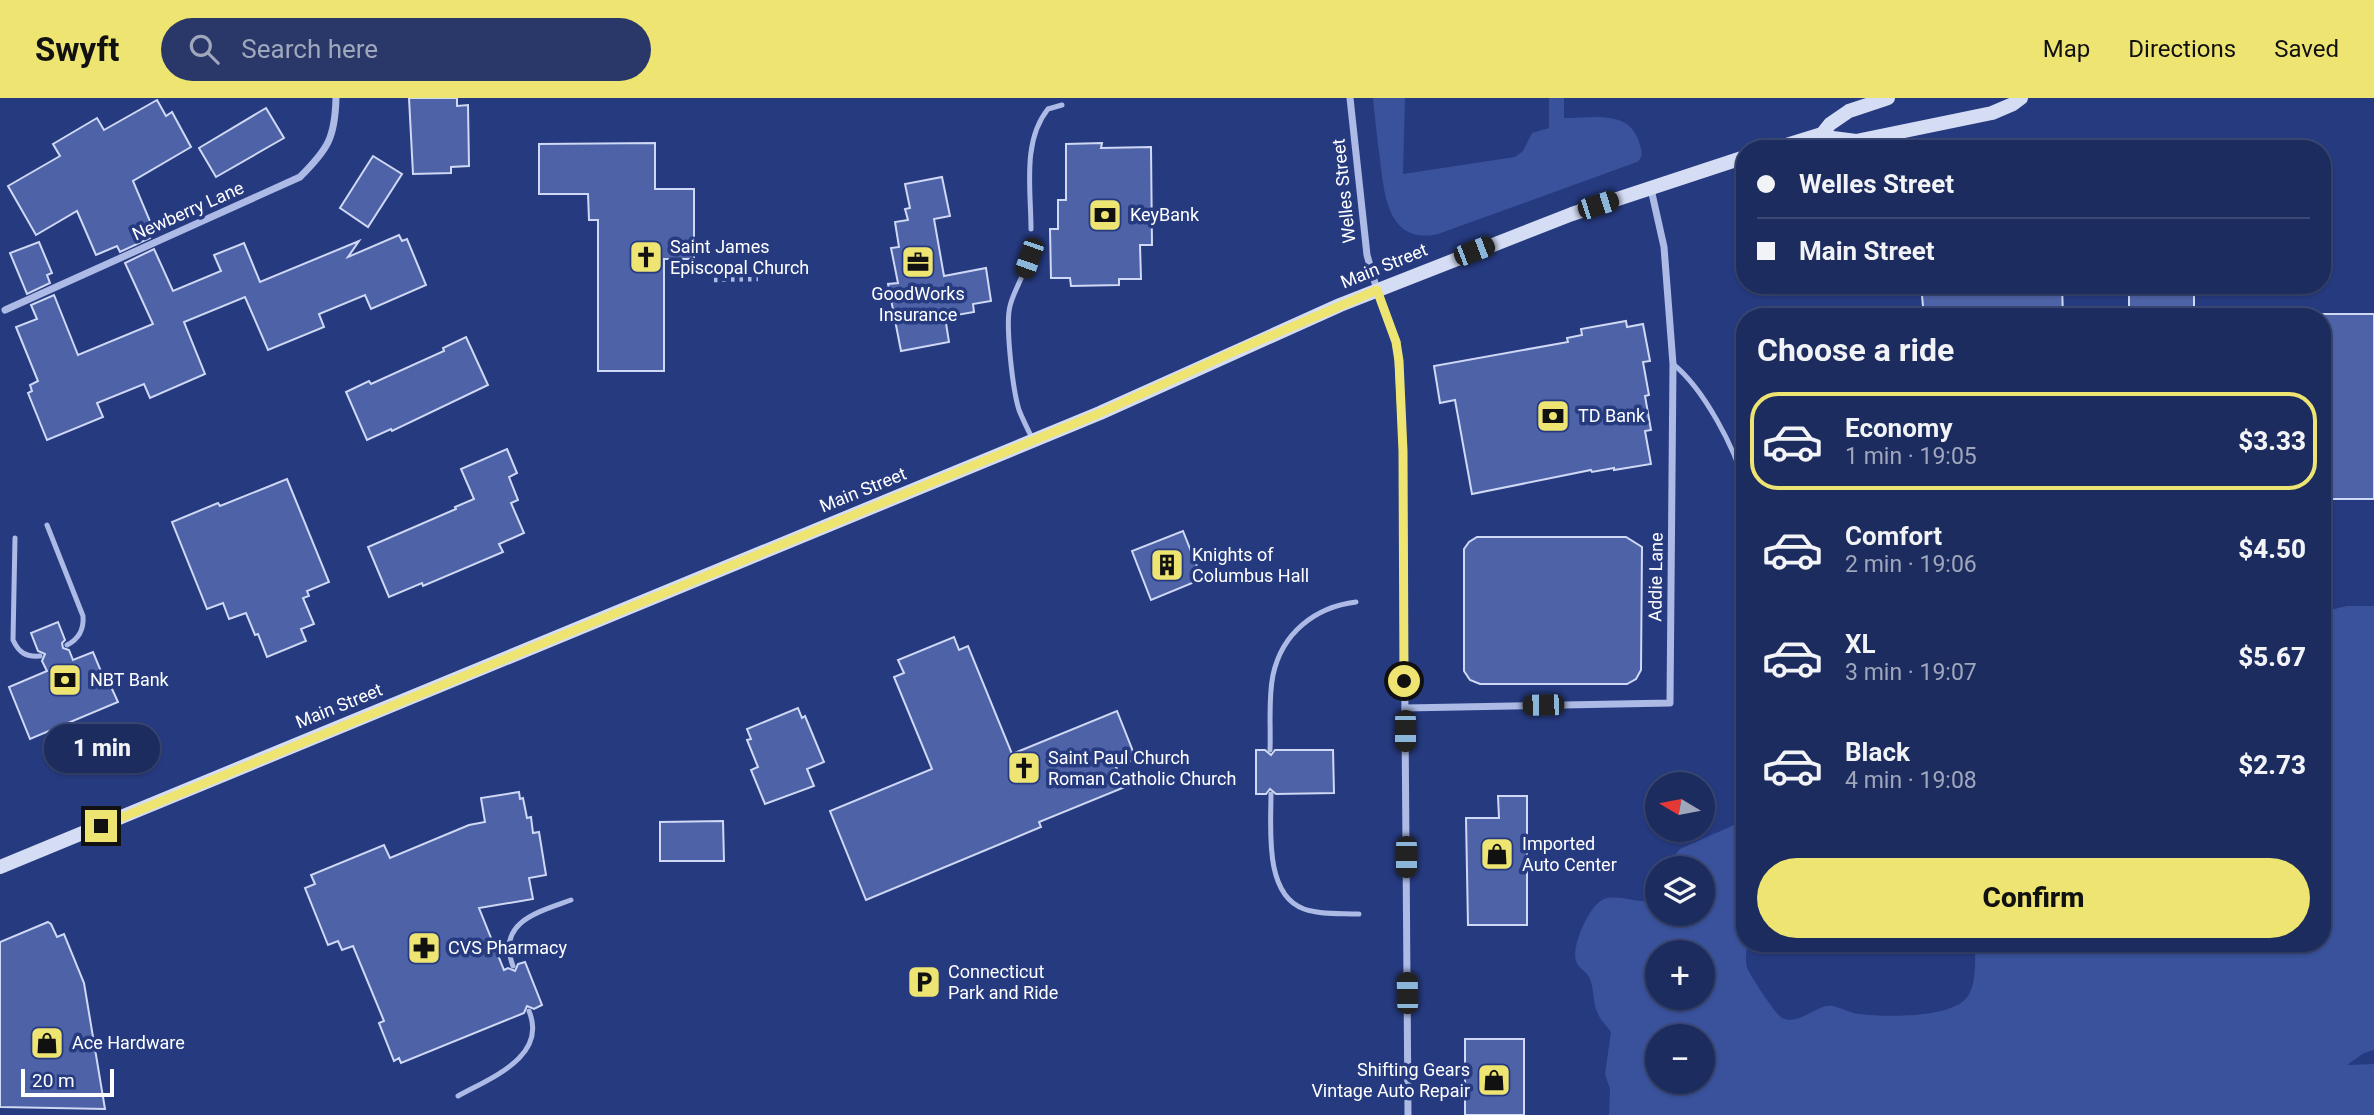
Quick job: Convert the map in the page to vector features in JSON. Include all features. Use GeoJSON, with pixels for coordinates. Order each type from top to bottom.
{"type":"FeatureCollection","features":[{"type":"Feature","properties":{"kind":"main road"},"geometry":{"type":"LineString","coordinates":[[1802,140],[1822,134],[1839,116],[1888,98]]}},
{"type":"Feature","properties":{"kind":"main road"},"geometry":{"type":"LineString","coordinates":[[1861,140],[1992,113],[2021,98]]}},
{"type":"Feature","properties":{"kind":"main road"},"geometry":{"type":"LineString","coordinates":[[1822,134],[1848,140]]}},
{"type":"Feature","properties":{"kind":"main road","name":"Main Street"},"geometry":{"type":"LineString","coordinates":[[0,867],[1100,413],[1377,290],[1547,223],[1736,160]]}},
{"type":"Feature","properties":{"kind":"street","name":"Newberry Lane"},"geometry":{"type":"LineString","coordinates":[[5,310],[300,177],[324,153],[335,123],[336,98]]}},
{"type":"Feature","properties":{"kind":"street","name":"Welles Street"},"geometry":{"type":"LineString","coordinates":[[1350,98],[1370,271],[1394,333],[1399,361],[1403,451],[1408,1115]]}},
{"type":"Feature","properties":{"kind":"street","name":"Addie Lane"},"geometry":{"type":"LineString","coordinates":[[1405,708],[1670,703],[1673,364],[1664,247],[1651,188]]}},
{"type":"Feature","properties":{"kind":"lane"},"geometry":{"type":"LineString","coordinates":[[1031,229],[1033,136],[1040,119],[1048,109],[1062,105]]}},
{"type":"Feature","properties":{"kind":"lane"},"geometry":{"type":"LineString","coordinates":[[1029,249],[1024,275],[1010,307],[1009,321],[1015,394],[1033,440]]}},
{"type":"Feature","properties":{"kind":"lane"},"geometry":{"type":"LineString","coordinates":[[1673,364],[1689,377],[1699,392],[1736,461]]}},
{"type":"Feature","properties":{"kind":"lane"},"geometry":{"type":"LineString","coordinates":[[47,526],[83,616],[80,634],[67,645]]}},
{"type":"Feature","properties":{"kind":"lane"},"geometry":{"type":"LineString","coordinates":[[15,538],[13,640],[24,654],[31,657],[40,656]]}},
{"type":"Feature","properties":{"kind":"lane"},"geometry":{"type":"LineString","coordinates":[[1270,750],[1273,674],[1279,655],[1291,634],[1302,623],[1329,608],[1356,602]]}},
{"type":"Feature","properties":{"kind":"lane"},"geometry":{"type":"LineString","coordinates":[[1270,794],[1274,869],[1287,897],[1294,904],[1315,912],[1359,914]]}},
{"type":"Feature","properties":{"kind":"lane"},"geometry":{"type":"LineString","coordinates":[[513,966],[507,947],[515,929],[526,919],[571,900]]}},
{"type":"Feature","properties":{"kind":"lane"},"geometry":{"type":"LineString","coordinates":[[458,1096],[518,1060],[528,1048],[532,1037],[533,1027],[529,1011]]}},
{"type":"Feature","properties":{"kind":"path"},"geometry":{"type":"LineString","coordinates":[[713,280],[758,279]]}},
{"type":"Feature","properties":{"kind":"shaded area"},"geometry":{"type":"Polygon","coordinates":[[[1373,98],[1405,98],[1403,174],[1515,157],[1523,151],[1532,133],[1549,128],[1549,98],[1564,98],[1564,118],[1608,118],[1627,124],[1634,131],[1642,155],[1637,162],[1438,234],[1421,235],[1408,232],[1399,224],[1387,201],[1373,98]]]}},
{"type":"Feature","properties":{"kind":"shaded area"},"geometry":{"type":"Polygon","coordinates":[[[2347,606],[2374,606],[2374,1050],[2364,1053],[2347,1065],[2374,1064],[2374,1115],[1609,1115],[1610,1089],[1605,1074],[1611,1032],[1596,1010],[1589,977],[1578,966],[1575,954],[1583,926],[1593,909],[1604,899],[1622,898],[1645,902],[1645,926],[1715,926],[1715,856],[1674,856],[1680,849],[1696,842],[1715,842],[1715,833],[1736,822],[1736,952],[1746,952],[1750,974],[1782,1018],[1795,1019],[1827,1006],[1852,1013],[1884,1016],[1934,1013],[1960,1004],[1968,996],[1973,984],[1975,952],[2331,952],[2331,610],[2347,606]]]}},
{"type":"Feature","properties":{"kind":"building"},"geometry":{"type":"Polygon","coordinates":[[[409,98],[457,98],[457,106],[468,105],[469,166],[451,167],[451,173],[413,174],[409,98]]]}},
{"type":"Feature","properties":{"kind":"building"},"geometry":{"type":"Polygon","coordinates":[[[157,100],[166,116],[172,112],[191,147],[133,181],[152,226],[145,228],[150,238],[120,252],[117,246],[96,255],[77,211],[36,235],[8,186],[60,156],[53,144],[97,118],[104,130],[157,100]]]}},
{"type":"Feature","properties":{"kind":"building"},"geometry":{"type":"Polygon","coordinates":[[[266,108],[284,138],[216,177],[199,148],[266,108]]]}},
{"type":"Feature","properties":{"kind":"building","name":"Saint James Episcopal Church"},"geometry":{"type":"Polygon","coordinates":[[[655,143],[655,189],[694,189],[694,259],[664,259],[664,371],[598,371],[598,220],[589,220],[588,194],[539,194],[539,144],[655,143]]]}},
{"type":"Feature","properties":{"kind":"building","name":"KeyBank"},"geometry":{"type":"Polygon","coordinates":[[[1102,143],[1101,148],[1151,147],[1152,245],[1140,245],[1141,279],[1119,279],[1119,285],[1071,286],[1070,278],[1051,278],[1050,229],[1058,229],[1058,200],[1066,200],[1066,144],[1102,143]]]}},
{"type":"Feature","properties":{"kind":"building"},"geometry":{"type":"Polygon","coordinates":[[[373,156],[402,174],[368,227],[340,208],[373,156]]]}},
{"type":"Feature","properties":{"kind":"building","name":"GoodWorks Insurance"},"geometry":{"type":"Polygon","coordinates":[[[942,177],[950,216],[934,219],[944,276],[986,268],[991,301],[973,304],[974,312],[945,317],[949,342],[901,351],[888,284],[898,283],[891,248],[899,247],[895,222],[908,220],[905,209],[910,208],[905,184],[942,177]]]}},
{"type":"Feature","properties":{"kind":"building"},"geometry":{"type":"Polygon","coordinates":[[[399,235],[402,241],[407,239],[426,285],[371,309],[365,295],[319,314],[324,327],[268,350],[245,297],[184,322],[205,374],[150,398],[144,384],[97,403],[103,417],[47,440],[28,393],[32,391],[30,385],[38,381],[16,327],[37,319],[31,305],[54,295],[78,355],[153,324],[125,263],[154,249],[173,291],[221,271],[214,255],[244,243],[260,282],[359,241],[348,257],[399,235]]]}},
{"type":"Feature","properties":{"kind":"building"},"geometry":{"type":"Polygon","coordinates":[[[39,242],[52,273],[47,275],[50,283],[27,294],[10,253],[39,242]]]}},
{"type":"Feature","properties":{"kind":"building"},"geometry":{"type":"Polygon","coordinates":[[[1922,294],[2062,294],[2063,308],[1923,308],[1922,294]]]}},
{"type":"Feature","properties":{"kind":"building"},"geometry":{"type":"Polygon","coordinates":[[[2129,294],[2194,294],[2194,308],[2129,308],[2129,294]]]}},
{"type":"Feature","properties":{"kind":"building"},"geometry":{"type":"Polygon","coordinates":[[[2331,314],[2374,314],[2374,499],[2331,499],[2331,314]]]}},
{"type":"Feature","properties":{"kind":"building","name":"TD Bank"},"geometry":{"type":"Polygon","coordinates":[[[1626,321],[1627,327],[1643,324],[1650,361],[1643,362],[1649,395],[1645,396],[1651,430],[1645,431],[1651,464],[1614,470],[1591,470],[1472,494],[1455,400],[1440,403],[1434,366],[1568,342],[1567,338],[1582,335],[1581,329],[1626,321]]]}},
{"type":"Feature","properties":{"kind":"building"},"geometry":{"type":"Polygon","coordinates":[[[466,337],[488,385],[392,431],[391,429],[367,440],[346,392],[369,381],[371,384],[444,351],[443,348],[466,337]]]}},
{"type":"Feature","properties":{"kind":"building"},"geometry":{"type":"Polygon","coordinates":[[[507,449],[517,473],[509,477],[518,500],[511,503],[524,533],[499,544],[503,552],[423,586],[422,583],[389,597],[368,547],[474,499],[461,469],[507,449]]]}},
{"type":"Feature","properties":{"kind":"building"},"geometry":{"type":"Polygon","coordinates":[[[287,479],[329,582],[307,591],[309,596],[303,598],[314,624],[301,629],[306,641],[267,657],[246,613],[229,619],[223,603],[207,609],[172,522],[287,479]]]}},
{"type":"Feature","properties":{"kind":"building","name":"Knights of Columbus Hall"},"geometry":{"type":"Polygon","coordinates":[[[1183,531],[1202,579],[1151,600],[1132,551],[1183,531]]]}},
{"type":"Feature","properties":{"kind":"building"},"geometry":{"type":"Polygon","coordinates":[[[1477,537],[1626,537],[1642,547],[1641,670],[1636,679],[1627,684],[1480,684],[1470,680],[1464,671],[1464,549],[1477,537]]]}},
{"type":"Feature","properties":{"kind":"building","name":"NBT Bank"},"geometry":{"type":"Polygon","coordinates":[[[58,622],[65,640],[62,643],[63,648],[69,650],[73,660],[93,652],[105,681],[108,680],[118,702],[30,739],[9,687],[47,671],[42,661],[45,654],[38,651],[31,633],[58,622]]]}},
{"type":"Feature","properties":{"kind":"building","name":"Saint Paul Church Roman Catholic Church"},"geometry":{"type":"Polygon","coordinates":[[[954,637],[959,650],[968,646],[1012,754],[1117,711],[1136,759],[1116,767],[1125,787],[1039,822],[1041,827],[866,900],[830,811],[932,769],[894,677],[904,673],[898,660],[954,637]]]}},
{"type":"Feature","properties":{"kind":"building"},"geometry":{"type":"Polygon","coordinates":[[[798,708],[802,718],[805,716],[824,762],[807,769],[814,786],[765,804],[751,770],[758,767],[747,740],[751,739],[747,729],[798,708]]]}},
{"type":"Feature","properties":{"kind":"building"},"geometry":{"type":"Polygon","coordinates":[[[1256,750],[1265,750],[1271,755],[1275,750],[1333,750],[1334,793],[1276,794],[1270,789],[1266,794],[1256,794],[1256,750]]]}},
{"type":"Feature","properties":{"kind":"building","name":"CVS Pharmacy"},"geometry":{"type":"Polygon","coordinates":[[[519,792],[527,818],[531,817],[533,833],[539,832],[546,875],[529,878],[533,899],[479,908],[504,970],[508,968],[515,971],[518,964],[525,962],[542,1005],[534,1009],[527,1006],[524,1013],[401,1063],[399,1058],[394,1061],[379,1023],[384,1021],[353,946],[342,950],[338,941],[328,945],[305,888],[315,884],[311,875],[384,845],[390,858],[469,825],[485,822],[481,798],[519,792]]]}},
{"type":"Feature","properties":{"kind":"building","name":"Imported Auto Center"},"geometry":{"type":"Polygon","coordinates":[[[1498,796],[1527,796],[1527,925],[1468,925],[1466,818],[1499,818],[1498,796]]]}},
{"type":"Feature","properties":{"kind":"building"},"geometry":{"type":"Polygon","coordinates":[[[723,821],[724,861],[660,861],[660,822],[723,821]]]}},
{"type":"Feature","properties":{"kind":"building","name":"Ace Hardware"},"geometry":{"type":"Polygon","coordinates":[[[48,922],[57,937],[64,934],[84,983],[105,1109],[0,1107],[0,942],[48,922]]]}},
{"type":"Feature","properties":{"kind":"building","name":"Shifting Gears Vintage Auto Repair"},"geometry":{"type":"Polygon","coordinates":[[[1465,1039],[1524,1039],[1524,1115],[1465,1115],[1465,1039]]]}},
{"type":"Feature","properties":{"kind":"place","name":"KeyBank"},"geometry":{"type":"Point","coordinates":[1105,215]}},
{"type":"Feature","properties":{"kind":"place","name":"Saint James Episcopal Church"},"geometry":{"type":"Point","coordinates":[646,257]}},
{"type":"Feature","properties":{"kind":"place","name":"GoodWorks Insurance"},"geometry":{"type":"Point","coordinates":[918,262]}},
{"type":"Feature","properties":{"kind":"place","name":"TD Bank"},"geometry":{"type":"Point","coordinates":[1553,416]}},
{"type":"Feature","properties":{"kind":"place","name":"Knights of Columbus Hall"},"geometry":{"type":"Point","coordinates":[1167,565]}},
{"type":"Feature","properties":{"kind":"place","name":"NBT Bank"},"geometry":{"type":"Point","coordinates":[65,680]}},
{"type":"Feature","properties":{"kind":"place","name":"Saint Paul Church Roman Catholic Church"},"geometry":{"type":"Point","coordinates":[1024,768]}},
{"type":"Feature","properties":{"kind":"place","name":"Imported Auto Center"},"geometry":{"type":"Point","coordinates":[1497,854]}},
{"type":"Feature","properties":{"kind":"place","name":"CVS Pharmacy"},"geometry":{"type":"Point","coordinates":[424,948]}},
{"type":"Feature","properties":{"kind":"place","name":"Connecticut Park and Ride"},"geometry":{"type":"Point","coordinates":[924,982]}},
{"type":"Feature","properties":{"kind":"place","name":"Ace Hardware"},"geometry":{"type":"Point","coordinates":[47,1043]}},
{"type":"Feature","properties":{"kind":"place","name":"Shifting Gears Vintage Auto Repair"},"geometry":{"type":"Point","coordinates":[1494,1080]}},
{"type":"Feature","properties":{"kind":"route"},"geometry":{"type":"LineString","coordinates":[[101,826],[1100,413],[1377,290],[1391,324],[1399,361],[1403,451],[1404,681]]}}]}
